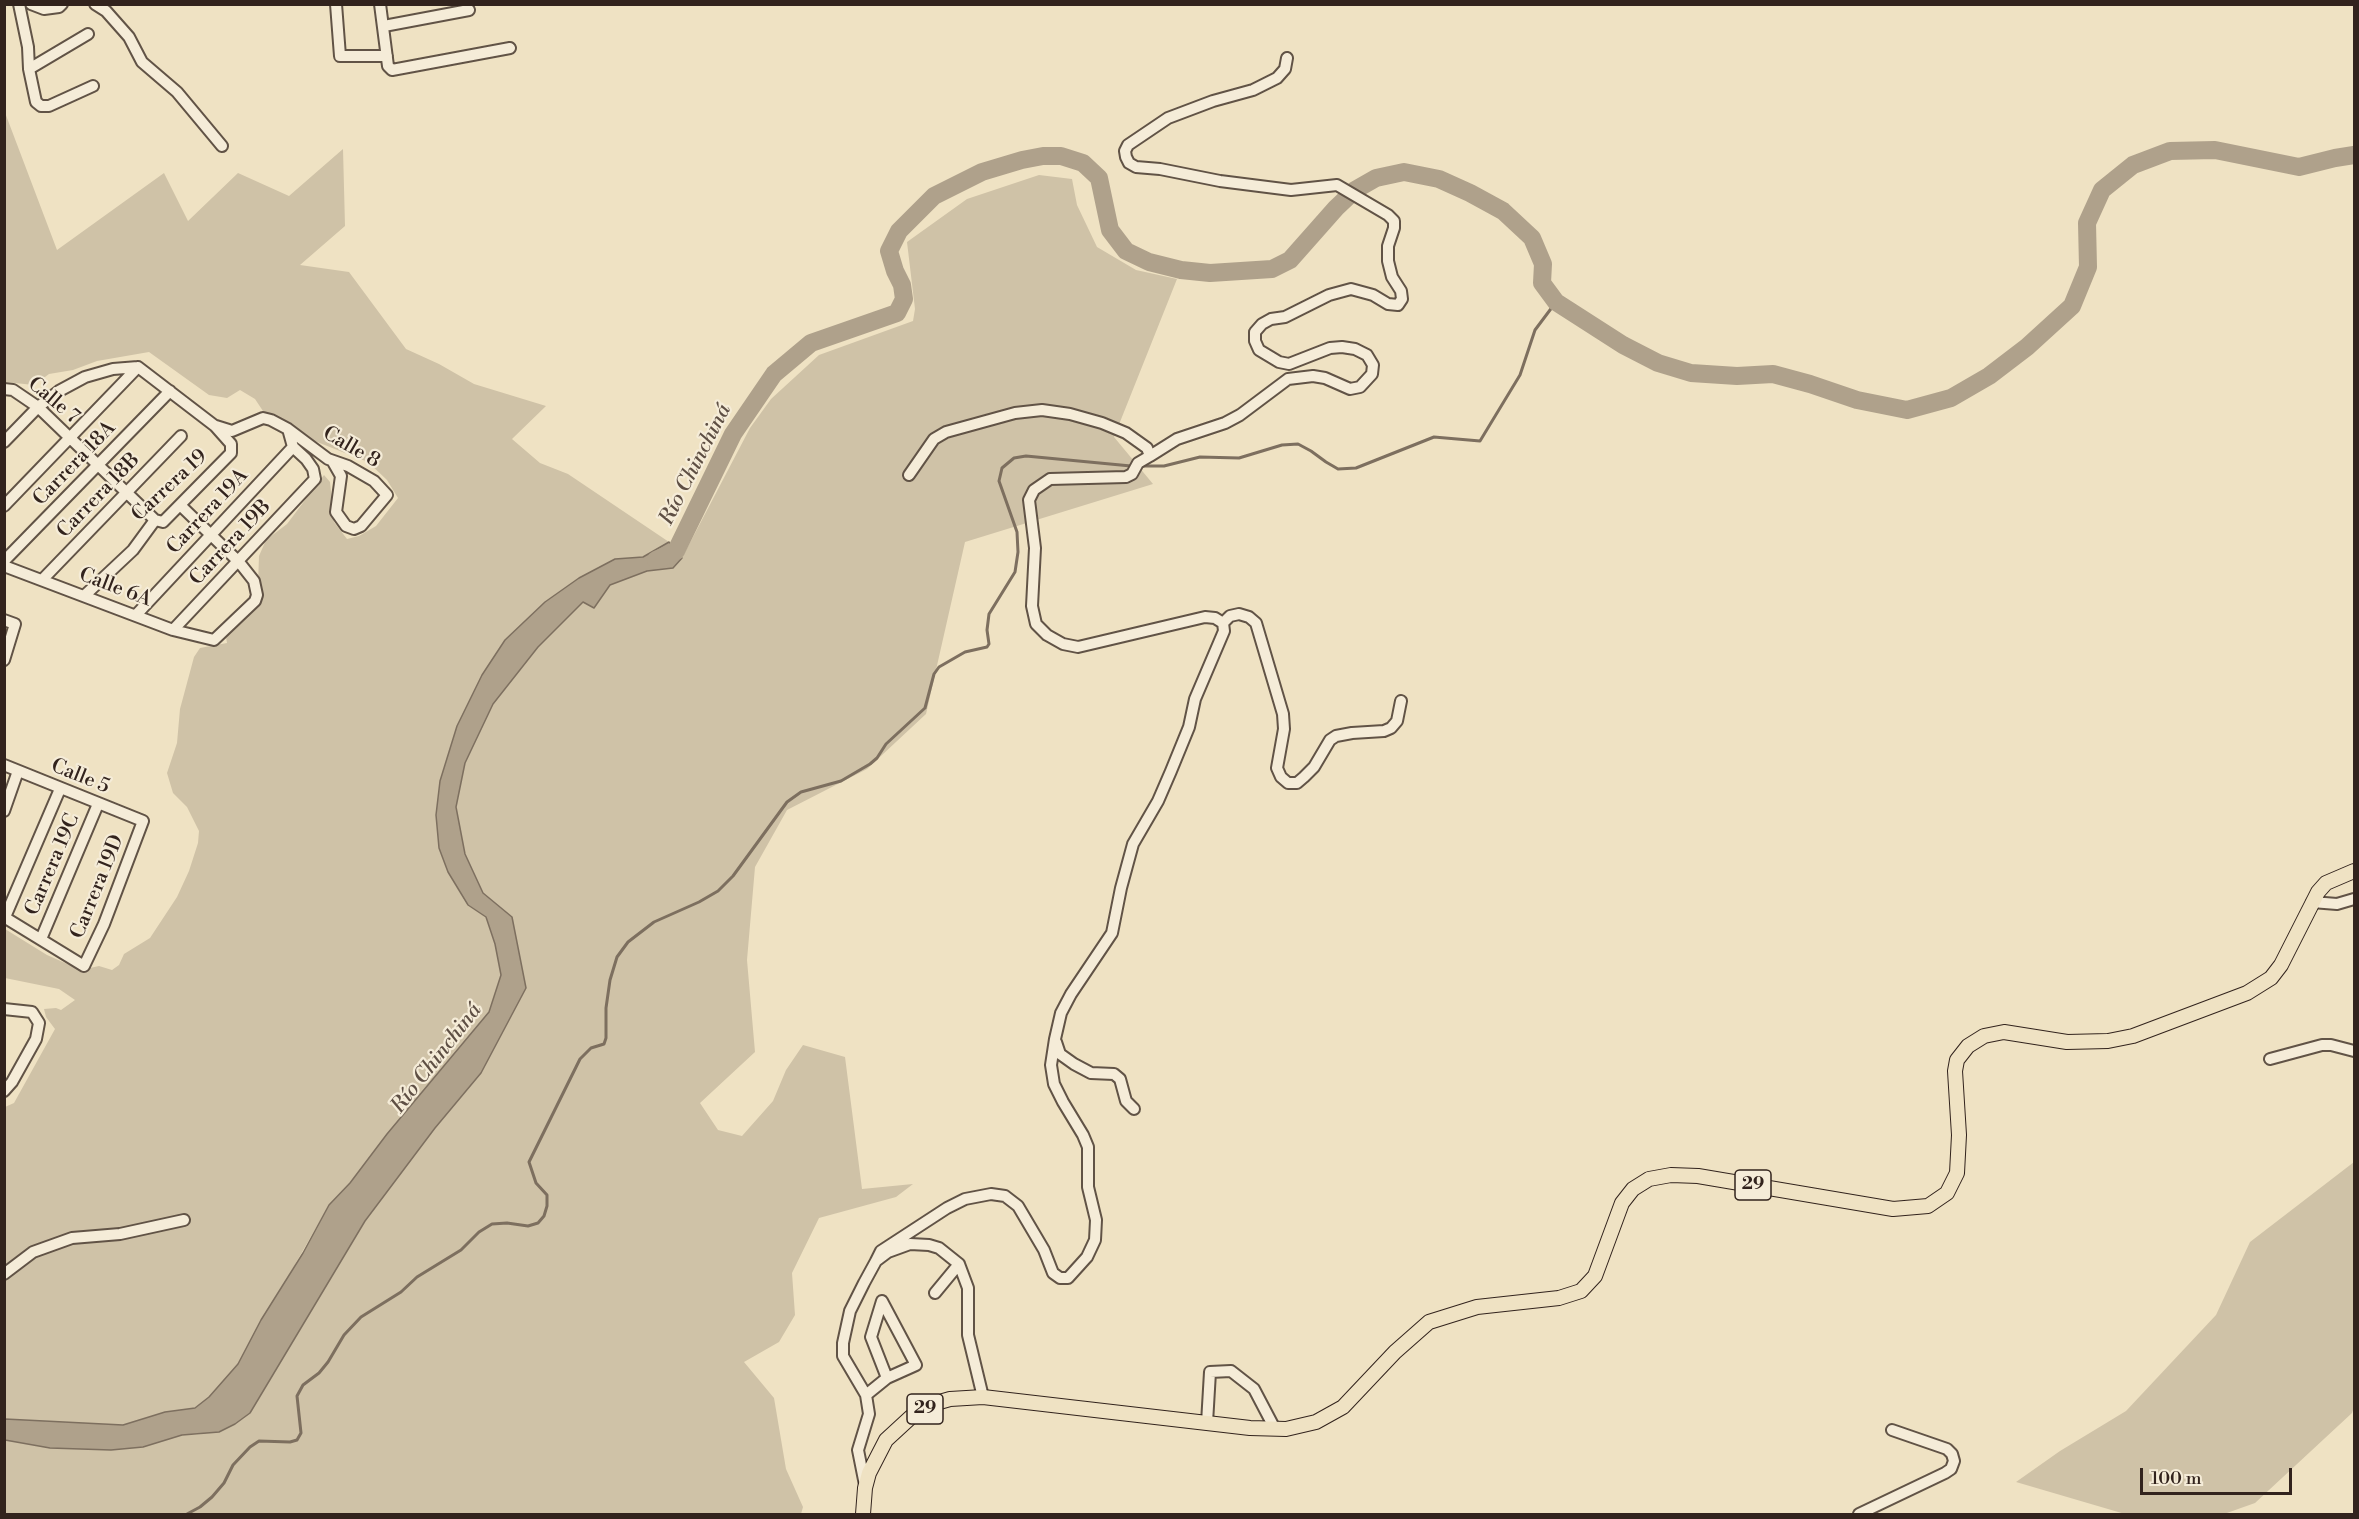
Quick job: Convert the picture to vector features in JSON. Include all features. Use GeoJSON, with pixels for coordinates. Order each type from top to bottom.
{"type":"FeatureCollection","features":[{"type":"Feature","properties":{"kind":"main road","name":"29"},"geometry":{"type":"LineString","coordinates":[[863,1515],[865,1488],[874,1461],[886,1440],[910,1417],[936,1403],[950,1399],[983,1397],[1275,1429],[1299,1427],[1316,1422],[1343,1407],[1395,1352],[1429,1322],[1477,1307],[1559,1298],[1581,1291],[1594,1276],[1622,1203],[1633,1189],[1649,1179],[1671,1175],[1698,1176],[1882,1208],[1904,1209],[1928,1206],[1947,1193],[1957,1173],[1959,1136],[1955,1071],[1957,1060],[1968,1046],[1984,1036],[2004,1032],[2067,1042],[2108,1041],[2133,1036],[2229,1001],[2271,978],[2281,965],[2312,902],[2326,883],[2355,871]]}},
{"type":"Feature","properties":{"kind":"street"},"geometry":{"type":"LineString","coordinates":[[19,4],[36,102],[41,106],[49,106],[93,86]]}},
{"type":"Feature","properties":{"kind":"street"},"geometry":{"type":"LineString","coordinates":[[31,4],[44,9],[59,7],[62,4]]}},
{"type":"Feature","properties":{"kind":"street"},"geometry":{"type":"LineString","coordinates":[[95,4],[107,8],[129,37],[142,62],[177,92],[222,146]]}},
{"type":"Feature","properties":{"kind":"street"},"geometry":{"type":"LineString","coordinates":[[336,4],[340,56],[387,56]]}},
{"type":"Feature","properties":{"kind":"street"},"geometry":{"type":"LineString","coordinates":[[380,4],[388,66],[396,70],[510,48]]}},
{"type":"Feature","properties":{"kind":"street"},"geometry":{"type":"LineString","coordinates":[[384,26],[469,10]]}},
{"type":"Feature","properties":{"kind":"street"},"geometry":{"type":"LineString","coordinates":[[29,69],[88,34]]}},
{"type":"Feature","properties":{"kind":"street"},"geometry":{"type":"LineString","coordinates":[[1223,623],[1215,618],[1205,617],[1078,647],[1063,645],[1047,635],[1036,624],[1032,606],[1035,548],[1029,500],[1034,490],[1050,479],[1126,477],[1136,470],[1138,463],[1178,439],[1225,423],[1240,415],[1288,379],[1313,376],[1326,378],[1350,389],[1360,387],[1372,374],[1373,365],[1367,355],[1355,349],[1330,348],[1289,364],[1279,362],[1259,350],[1255,341],[1255,332],[1271,319],[1286,317],[1329,294],[1351,289],[1363,291],[1388,304],[1398,305],[1402,299],[1401,291],[1392,277],[1388,261],[1388,246],[1394,221],[1337,184],[1291,190],[1220,181],[1160,169],[1136,167],[1129,163],[1126,157],[1125,151],[1128,145],[1168,118],[1212,101],[1253,90],[1277,78],[1285,69],[1287,58]]}},
{"type":"Feature","properties":{"kind":"street"},"geometry":{"type":"LineString","coordinates":[[4,506],[138,367]]}},
{"type":"Feature","properties":{"kind":"street"},"geometry":{"type":"LineString","coordinates":[[4,442],[38,407],[59,391],[85,377],[113,369],[138,367],[215,426]]}},
{"type":"Feature","properties":{"kind":"street","name":"Calle 7"},"geometry":{"type":"LineString","coordinates":[[4,389],[13,390],[38,407],[155,520]]}},
{"type":"Feature","properties":{"kind":"street","name":"Carrera 18A"},"geometry":{"type":"LineString","coordinates":[[4,561],[170,392]]}},
{"type":"Feature","properties":{"kind":"street"},"geometry":{"type":"LineString","coordinates":[[909,476],[934,439],[946,432],[1015,413],[1042,410],[1070,414],[1102,423],[1139,441],[1147,448],[1150,456]]}},
{"type":"Feature","properties":{"kind":"street","name":"Carrera 19"},"geometry":{"type":"LineString","coordinates":[[215,426],[232,431],[263,418]]}},
{"type":"Feature","properties":{"kind":"street","name":"Calle 8"},"geometry":{"type":"LineString","coordinates":[[263,418],[288,429],[333,462],[348,466],[374,481],[387,495],[361,526],[354,529],[346,526],[336,512],[341,476],[333,462]]}},
{"type":"Feature","properties":{"kind":"street","name":"Carrera 19"},"geometry":{"type":"LineString","coordinates":[[84,596],[133,550],[155,520],[163,522],[231,453],[231,444],[215,426]]}},
{"type":"Feature","properties":{"kind":"street"},"geometry":{"type":"LineString","coordinates":[[288,429],[293,447]]}},
{"type":"Feature","properties":{"kind":"street","name":"Carrera 18B"},"geometry":{"type":"LineString","coordinates":[[42,580],[181,436]]}},
{"type":"Feature","properties":{"kind":"street","name":"Carrera 19B"},"geometry":{"type":"LineString","coordinates":[[173,630],[315,479],[314,470],[293,447]]}},
{"type":"Feature","properties":{"kind":"street","name":"Carrera 19A"},"geometry":{"type":"LineString","coordinates":[[136,615],[293,447]]}},
{"type":"Feature","properties":{"kind":"street"},"geometry":{"type":"LineString","coordinates":[[180,505],[239,562]]}},
{"type":"Feature","properties":{"kind":"street","name":"Calle 6A"},"geometry":{"type":"LineString","coordinates":[[4,566],[173,630],[214,639],[255,601],[257,595],[254,581],[239,562]]}},
{"type":"Feature","properties":{"kind":"street"},"geometry":{"type":"LineString","coordinates":[[1223,623],[1230,616],[1239,614],[1249,617],[1256,623],[1282,714],[1284,729],[1277,768],[1281,777],[1288,783],[1297,783],[1304,777],[1314,767],[1330,740],[1336,736],[1384,731],[1391,728],[1397,721],[1401,701]]}},
{"type":"Feature","properties":{"kind":"street"},"geometry":{"type":"LineString","coordinates":[[4,660],[10,622]]}},
{"type":"Feature","properties":{"kind":"street"},"geometry":{"type":"LineString","coordinates":[[865,1488],[858,1450],[869,1414],[866,1395],[843,1356],[843,1343],[850,1311],[881,1251],[947,1208],[965,1199],[991,1194],[1005,1196],[1018,1206],[1044,1250],[1053,1273],[1060,1278],[1068,1278],[1076,1271],[1087,1257],[1095,1240],[1096,1220],[1088,1187],[1088,1147],[1054,1084],[1051,1065],[1055,1039],[1062,1013],[1071,994],[1113,933],[1133,844],[1158,801],[1190,727],[1195,699],[1224,631],[1223,623]]}},
{"type":"Feature","properties":{"kind":"street","name":"Calle 5"},"geometry":{"type":"LineString","coordinates":[[4,765],[143,821]]}},
{"type":"Feature","properties":{"kind":"street"},"geometry":{"type":"LineString","coordinates":[[4,811],[18,771]]}},
{"type":"Feature","properties":{"kind":"street"},"geometry":{"type":"LineString","coordinates":[[41,939],[5,917],[60,789]]}},
{"type":"Feature","properties":{"kind":"street","name":"Carrera 19C"},"geometry":{"type":"LineString","coordinates":[[41,939],[98,804]]}},
{"type":"Feature","properties":{"kind":"street","name":"Carrera 19D"},"geometry":{"type":"LineString","coordinates":[[41,939],[84,966],[104,924],[143,821]]}},
{"type":"Feature","properties":{"kind":"street"},"geometry":{"type":"LineString","coordinates":[[2312,902],[2337,904],[2355,899]]}},
{"type":"Feature","properties":{"kind":"street"},"geometry":{"type":"LineString","coordinates":[[4,1010],[32,1012],[39,1023],[36,1039],[12,1082],[4,1091]]}},
{"type":"Feature","properties":{"kind":"street"},"geometry":{"type":"LineString","coordinates":[[1055,1039],[1060,1054],[1074,1064],[1091,1073],[1106,1072],[1120,1079],[1126,1101],[1134,1109]]}},
{"type":"Feature","properties":{"kind":"street"},"geometry":{"type":"LineString","coordinates":[[2270,1059],[2322,1045],[2355,1051]]}},
{"type":"Feature","properties":{"kind":"street"},"geometry":{"type":"LineString","coordinates":[[4,1274],[33,1252],[72,1238],[120,1234],[184,1220]]}},
{"type":"Feature","properties":{"kind":"street"},"geometry":{"type":"LineString","coordinates":[[876,1261],[899,1246],[919,1243],[939,1248],[958,1264],[968,1288],[968,1335],[983,1397]]}},
{"type":"Feature","properties":{"kind":"street"},"geometry":{"type":"LineString","coordinates":[[935,1293],[958,1264]]}},
{"type":"Feature","properties":{"kind":"street"},"geometry":{"type":"LineString","coordinates":[[866,1395],[887,1378],[916,1365],[882,1301],[871,1337],[887,1378]]}},
{"type":"Feature","properties":{"kind":"street"},"geometry":{"type":"LineString","coordinates":[[1207,1423],[1210,1372],[1231,1371],[1254,1389],[1275,1429]]}},
{"type":"Feature","properties":{"kind":"street"},"geometry":{"type":"LineString","coordinates":[[1860,1515],[1951,1469],[1954,1461],[1947,1449],[1892,1430]]}},
{"type":"Feature","properties":{"kind":"shaded area"},"geometry":{"type":"Polygon","coordinates":[[[4,110],[57,250],[164,173],[188,221],[238,173],[289,196],[343,149],[345,226],[300,265],[349,272],[406,349],[474,384],[546,406],[512,439],[540,463],[568,474],[669,542],[643,557],[615,559],[579,578],[545,602],[505,640],[482,675],[457,726],[440,781],[436,815],[439,848],[448,872],[467,905],[486,917],[495,944],[501,975],[489,1012],[350,1183],[329,1205],[238,1364],[224,1382],[209,1398],[195,1408],[165,1412],[123,1425],[5,1419],[5,1107],[14,1103],[55,1029],[46,1017],[44,1009],[61,1010],[75,1000],[59,989],[5,978],[5,929],[47,955],[81,970],[99,966],[112,970],[119,965],[124,954],[150,938],[177,897],[198,843],[199,831],[187,807],[173,793],[167,773],[177,743],[180,709],[194,657],[200,648],[227,643],[226,637],[248,616],[263,596],[258,585],[259,556],[266,540],[287,524],[324,475],[330,482],[334,522],[347,539],[359,536],[376,526],[398,498],[387,480],[368,462],[312,440],[263,411],[255,399],[240,390],[227,398],[209,395],[149,352],[97,361],[73,370],[49,374],[34,385],[5,382],[4,110]]]}},
{"type":"Feature","properties":{"kind":"shaded area"},"geometry":{"type":"Polygon","coordinates":[[[1039,175],[1072,179],[1077,205],[1097,247],[1136,270],[1177,279],[1114,437],[1153,484],[965,542],[926,714],[867,769],[787,810],[755,867],[747,960],[755,1052],[700,1103],[718,1130],[742,1136],[773,1101],[786,1070],[803,1045],[845,1057],[862,1189],[913,1184],[896,1197],[819,1218],[792,1273],[795,1315],[779,1342],[744,1362],[774,1398],[786,1469],[803,1507],[801,1514],[5,1514],[5,1440],[50,1448],[111,1450],[143,1447],[182,1435],[203,1434],[250,1413],[365,1221],[435,1128],[481,1073],[526,988],[512,917],[483,893],[465,854],[456,807],[465,763],[493,704],[538,647],[583,602],[594,608],[610,585],[647,571],[673,568],[682,558],[750,428],[771,399],[819,355],[913,321],[915,309],[907,242],[967,199],[1039,175]]]}},
{"type":"Feature","properties":{"kind":"shaded area"},"geometry":{"type":"Polygon","coordinates":[[[669,542],[682,558],[673,568],[647,571],[610,585],[594,608],[583,602],[538,647],[493,704],[465,763],[456,807],[465,854],[483,893],[512,917],[526,988],[481,1073],[435,1128],[365,1221],[250,1413],[219,1432],[182,1435],[143,1447],[111,1450],[50,1448],[5,1440],[5,1419],[123,1425],[165,1412],[195,1408],[209,1397],[238,1364],[261,1320],[303,1253],[329,1205],[350,1183],[387,1134],[489,1012],[501,975],[495,944],[486,917],[468,905],[448,872],[439,848],[436,815],[440,781],[457,726],[482,675],[505,640],[545,602],[579,578],[615,559],[643,557],[669,542]]]}},
{"type":"Feature","properties":{"kind":"shaded area"},"geometry":{"type":"Polygon","coordinates":[[[2354,1162],[2354,1407],[2352,1413],[2255,1503],[2224,1514],[2125,1514],[2016,1482],[2060,1451],[2126,1411],[2216,1315],[2250,1242],[2354,1162]]]}},
{"type":"Feature","properties":{"kind":"waterway","name":"Río Chinchiná"},"geometry":{"type":"LineString","coordinates":[[656,560],[676,551],[733,434],[774,374],[811,343],[897,313],[904,299],[902,285],[889,251],[899,231],[934,196],[982,172],[1022,160],[1043,156],[1061,156],[1083,163],[1099,178],[1110,230],[1126,251],[1149,262],[1181,270],[1210,273],[1272,269],[1290,260],[1336,208],[1355,190],[1376,178],[1404,172],[1439,179],[1503,211],[1532,238],[1543,264],[1542,283],[1556,302],[1623,345],[1658,363],[1691,373],[1737,376],[1773,374],[1857,400],[1907,410],[1951,398],[1989,376],[2027,347],[2072,306],[2088,267],[2087,223],[2102,190],[2133,165],[2170,151],[2215,150],[2299,167],[2354,155]]}},
{"type":"Feature","properties":{"kind":"waterway"},"geometry":{"type":"LineString","coordinates":[[1144,466],[1164,466],[1200,457],[1239,458],[1282,445],[1298,444],[1338,469],[1356,468],[1434,437],[1480,441],[1520,375],[1535,330],[1556,302]]}},
{"type":"Feature","properties":{"kind":"waterway"},"geometry":{"type":"LineString","coordinates":[[187,1514],[212,1497],[224,1483],[233,1465],[250,1447],[259,1441],[290,1442],[297,1440],[301,1433],[297,1396],[303,1385],[319,1373],[328,1362],[344,1335],[361,1317],[401,1292],[417,1277],[461,1250],[479,1232],[492,1224],[507,1223],[528,1226],[538,1223],[544,1216],[547,1195],[536,1183],[529,1162],[580,1059],[591,1048],[604,1044],[610,980],[617,957],[628,942],[654,922],[718,891],[733,876],[787,802],[801,792],[841,781],[870,764],[886,744],[925,708],[934,674],[939,667],[965,652],[987,647],[989,644],[987,630],[989,614],[1015,572],[1018,552],[1017,532],[999,481],[1002,468],[1014,458],[1026,456],[1131,466]]}}]}
